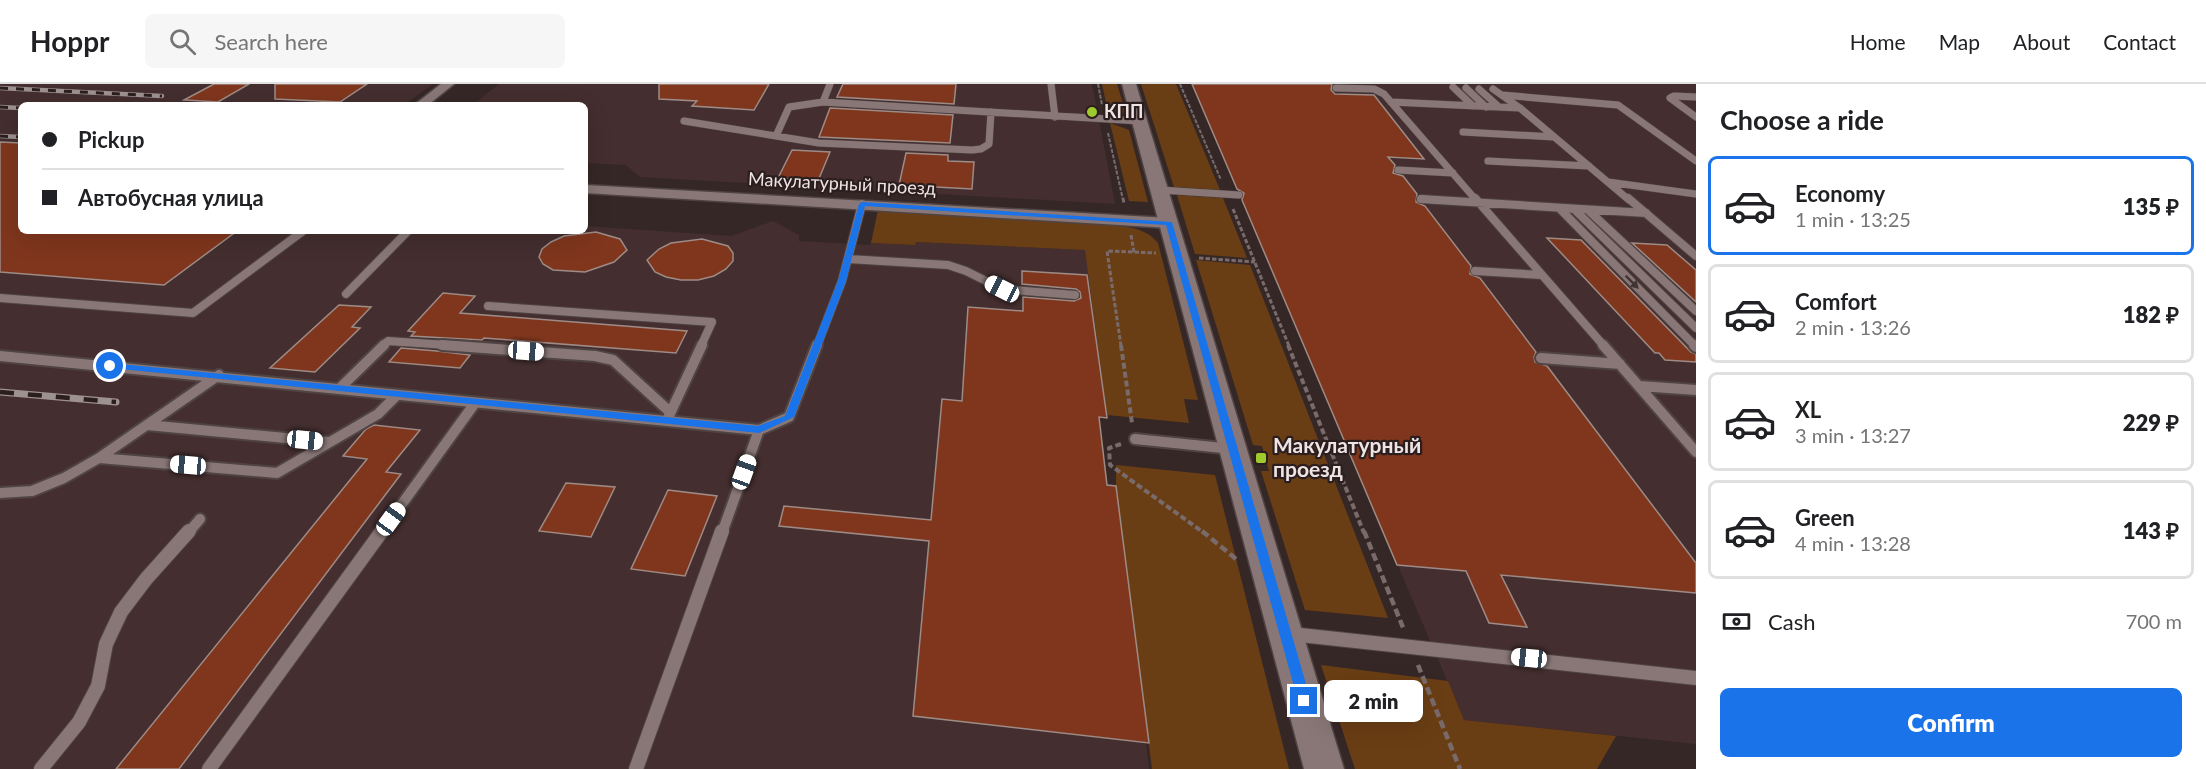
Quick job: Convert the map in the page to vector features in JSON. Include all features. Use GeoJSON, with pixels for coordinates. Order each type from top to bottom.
{"type":"FeatureCollection","features":[{"type":"Feature","properties":{"kind":"street"},"geometry":{"type":"LineString","coordinates":[[424,102],[448,84]]}},
{"type":"Feature","properties":{"kind":"street"},"geometry":{"type":"LineString","coordinates":[[1129,84],[1324,769]]}},
{"type":"Feature","properties":{"kind":"street","name":"Макулатурный проезд"},"geometry":{"type":"LineString","coordinates":[[588,189],[1169,224]]}},
{"type":"Feature","properties":{"kind":"lane"},"geometry":{"type":"LineString","coordinates":[[823,102],[830,84]]}},
{"type":"Feature","properties":{"kind":"lane"},"geometry":{"type":"LineString","coordinates":[[1051,84],[1055,117]]}},
{"type":"Feature","properties":{"kind":"lane"},"geometry":{"type":"LineString","coordinates":[[1453,87],[1473,106]]}},
{"type":"Feature","properties":{"kind":"lane"},"geometry":{"type":"LineString","coordinates":[[1336,88],[1374,89],[1384,94],[1696,452]]}},
{"type":"Feature","properties":{"kind":"lane"},"geometry":{"type":"LineString","coordinates":[[1466,88],[1486,107]]}},
{"type":"Feature","properties":{"kind":"lane"},"geometry":{"type":"LineString","coordinates":[[1479,88],[1499,107]]}},
{"type":"Feature","properties":{"kind":"lane"},"geometry":{"type":"LineString","coordinates":[[1493,89],[1520,108],[1696,256]]}},
{"type":"Feature","properties":{"kind":"lane"},"geometry":{"type":"LineString","coordinates":[[1501,95],[1618,105],[1696,161]]}},
{"type":"Feature","properties":{"kind":"lane"},"geometry":{"type":"LineString","coordinates":[[1696,97],[1674,96],[1670,98],[1696,117]]}},
{"type":"Feature","properties":{"kind":"lane"},"geometry":{"type":"LineString","coordinates":[[776,136],[789,107],[823,102],[1140,121]]}},
{"type":"Feature","properties":{"kind":"lane"},"geometry":{"type":"LineString","coordinates":[[1391,102],[1520,108]]}},
{"type":"Feature","properties":{"kind":"lane"},"geometry":{"type":"LineString","coordinates":[[684,121],[819,143],[981,149],[989,144],[991,112]]}},
{"type":"Feature","properties":{"kind":"lane"},"geometry":{"type":"LineString","coordinates":[[1463,132],[1555,137]]}},
{"type":"Feature","properties":{"kind":"lane"},"geometry":{"type":"LineString","coordinates":[[1488,161],[1590,166]]}},
{"type":"Feature","properties":{"kind":"lane"},"geometry":{"type":"LineString","coordinates":[[1398,170],[1453,173]]}},
{"type":"Feature","properties":{"kind":"lane"},"geometry":{"type":"LineString","coordinates":[[1608,182],[1696,194]]}},
{"type":"Feature","properties":{"kind":"lane"},"geometry":{"type":"LineString","coordinates":[[1160,190],[1239,195]]}},
{"type":"Feature","properties":{"kind":"lane"},"geometry":{"type":"LineString","coordinates":[[1421,199],[1646,213]]}},
{"type":"Feature","properties":{"kind":"lane"},"geometry":{"type":"LineString","coordinates":[[0,356],[219,375],[475,403],[668,416],[759,430],[789,417],[842,281],[862,204]]}},
{"type":"Feature","properties":{"kind":"lane"},"geometry":{"type":"LineString","coordinates":[[1560,209],[1696,347]]}},
{"type":"Feature","properties":{"kind":"lane"},"geometry":{"type":"LineString","coordinates":[[1574,209],[1696,328]]}},
{"type":"Feature","properties":{"kind":"lane"},"geometry":{"type":"LineString","coordinates":[[1588,210],[1696,311]]}},
{"type":"Feature","properties":{"kind":"lane"},"geometry":{"type":"LineString","coordinates":[[0,298],[193,313],[299,234]]}},
{"type":"Feature","properties":{"kind":"lane"},"geometry":{"type":"LineString","coordinates":[[346,294],[404,234]]}},
{"type":"Feature","properties":{"kind":"lane"},"geometry":{"type":"LineString","coordinates":[[848,259],[948,265],[966,271],[1002,289],[1075,295]]}},
{"type":"Feature","properties":{"kind":"lane"},"geometry":{"type":"LineString","coordinates":[[1475,271],[1542,274]]}},
{"type":"Feature","properties":{"kind":"lane"},"geometry":{"type":"LineString","coordinates":[[488,306],[712,322],[668,416]]}},
{"type":"Feature","properties":{"kind":"lane"},"geometry":{"type":"LineString","coordinates":[[340,388],[388,341],[595,356],[613,360],[668,416]]}},
{"type":"Feature","properties":{"kind":"lane"},"geometry":{"type":"LineString","coordinates":[[1541,358],[1620,363]]}},
{"type":"Feature","properties":{"kind":"lane"},"geometry":{"type":"LineString","coordinates":[[0,493],[32,491],[64,478],[99,458],[219,375]]}},
{"type":"Feature","properties":{"kind":"lane"},"geometry":{"type":"LineString","coordinates":[[1640,386],[1696,390]]}},
{"type":"Feature","properties":{"kind":"lane"},"geometry":{"type":"LineString","coordinates":[[99,458],[278,473],[327,442],[378,414],[397,395]]}},
{"type":"Feature","properties":{"kind":"lane"},"geometry":{"type":"LineString","coordinates":[[209,769],[475,403]]}},
{"type":"Feature","properties":{"kind":"lane"},"geometry":{"type":"LineString","coordinates":[[147,425],[327,442]]}},
{"type":"Feature","properties":{"kind":"lane"},"geometry":{"type":"LineString","coordinates":[[636,769],[759,430]]}},
{"type":"Feature","properties":{"kind":"lane"},"geometry":{"type":"LineString","coordinates":[[1135,439],[1233,449]]}},
{"type":"Feature","properties":{"kind":"lane"},"geometry":{"type":"LineString","coordinates":[[41,769],[79,722],[98,686],[106,644],[121,612],[146,579],[200,519]]}},
{"type":"Feature","properties":{"kind":"lane"},"geometry":{"type":"LineString","coordinates":[[1285,633],[1696,678]]}},
{"type":"Feature","properties":{"kind":"path"},"geometry":{"type":"LineString","coordinates":[[1098,84],[1134,252]]}},
{"type":"Feature","properties":{"kind":"path"},"geometry":{"type":"LineString","coordinates":[[1180,84],[1255,262],[1460,769]]}},
{"type":"Feature","properties":{"kind":"path"},"geometry":{"type":"LineString","coordinates":[[1236,559],[1182,514],[1110,465],[1108,448],[1135,439],[1107,251],[1255,262]]}},
{"type":"Feature","properties":{"kind":"shaded area"},"geometry":{"type":"Polygon","coordinates":[[[0,84],[433,84],[408,102],[18,102],[18,234],[588,234],[588,226],[731,236],[773,221],[799,235],[799,241],[870,245],[871,243],[914,245],[915,242],[1086,250],[1107,418],[1099,417],[1107,485],[1116,486],[1149,769],[0,769],[0,84]]]}},
{"type":"Feature","properties":{"kind":"shaded area"},"geometry":{"type":"Polygon","coordinates":[[[499,84],[1092,84],[1115,204],[640,177],[626,165],[588,163],[588,102],[477,102],[499,84]]]}},
{"type":"Feature","properties":{"kind":"shaded area"},"geometry":{"type":"Polygon","coordinates":[[[1102,84],[1117,84],[1125,110],[1123,114],[1109,117],[1102,84]]]}},
{"type":"Feature","properties":{"kind":"shaded area"},"geometry":{"type":"Polygon","coordinates":[[[1141,84],[1176,84],[1220,190],[1174,187],[1141,84]]]}},
{"type":"Feature","properties":{"kind":"shaded area"},"geometry":{"type":"Polygon","coordinates":[[[1192,84],[1696,84],[1696,744],[1464,720],[1192,84]]]}},
{"type":"Feature","properties":{"kind":"shaded area"},"geometry":{"type":"Polygon","coordinates":[[[1110,123],[1129,130],[1148,202],[1129,201],[1110,123]]]}},
{"type":"Feature","properties":{"kind":"shaded area"},"geometry":{"type":"Polygon","coordinates":[[[1177,195],[1223,198],[1247,258],[1195,254],[1177,195]]]}},
{"type":"Feature","properties":{"kind":"shaded area"},"geometry":{"type":"Polygon","coordinates":[[[878,210],[1121,226],[1146,233],[1158,243],[1198,400],[1184,399],[1189,423],[1107,415],[1085,250],[916,242],[915,245],[871,243],[878,210]]]}},
{"type":"Feature","properties":{"kind":"shaded area"},"geometry":{"type":"Polygon","coordinates":[[[1196,260],[1250,265],[1388,618],[1305,610],[1261,471],[1269,471],[1262,446],[1253,445],[1196,260]]]}},
{"type":"Feature","properties":{"kind":"shaded area"},"geometry":{"type":"Polygon","coordinates":[[[1116,465],[1215,475],[1289,769],[1152,769],[1116,486],[1116,465]]]}},
{"type":"Feature","properties":{"kind":"shaded area"},"geometry":{"type":"Polygon","coordinates":[[[1321,665],[1448,681],[1464,720],[1616,736],[1597,769],[1355,769],[1321,665]]]}},
{"type":"Feature","properties":{"kind":"building"},"geometry":{"type":"Polygon","coordinates":[[[214,84],[249,84],[218,102],[184,100],[214,84]]]}},
{"type":"Feature","properties":{"kind":"building"},"geometry":{"type":"Polygon","coordinates":[[[275,84],[367,84],[340,102],[275,99],[275,84]]]}},
{"type":"Feature","properties":{"kind":"building"},"geometry":{"type":"Polygon","coordinates":[[[659,84],[769,84],[754,110],[692,106],[697,101],[659,99],[659,84]]]}},
{"type":"Feature","properties":{"kind":"building"},"geometry":{"type":"Polygon","coordinates":[[[843,84],[956,84],[954,104],[837,97],[843,84]]]}},
{"type":"Feature","properties":{"kind":"building"},"geometry":{"type":"Polygon","coordinates":[[[1192,84],[1332,84],[1331,90],[1335,94],[1374,95],[1424,159],[1388,157],[1395,165],[1393,173],[1403,176],[1417,194],[1416,202],[1425,206],[1471,266],[1470,274],[1480,278],[1536,352],[1535,362],[1547,366],[1696,563],[1696,593],[1501,575],[1527,627],[1489,623],[1466,571],[1397,565],[1242,200],[1244,193],[1237,189],[1192,84]]]}},
{"type":"Feature","properties":{"kind":"building"},"geometry":{"type":"Polygon","coordinates":[[[830,108],[953,115],[950,143],[819,137],[830,108]]]}},
{"type":"Feature","properties":{"kind":"building"},"geometry":{"type":"Polygon","coordinates":[[[0,142],[18,143],[18,234],[233,234],[164,285],[0,272],[0,142]]]}},
{"type":"Feature","properties":{"kind":"building"},"geometry":{"type":"Polygon","coordinates":[[[792,150],[830,152],[818,181],[778,178],[792,150]]]}},
{"type":"Feature","properties":{"kind":"building"},"geometry":{"type":"Polygon","coordinates":[[[906,153],[948,155],[948,161],[974,162],[972,189],[899,185],[906,153]]]}},
{"type":"Feature","properties":{"kind":"building"},"geometry":{"type":"Polygon","coordinates":[[[596,232],[620,239],[627,250],[614,262],[585,272],[553,270],[543,264],[539,257],[542,249],[551,242],[564,236],[596,232]]]}},
{"type":"Feature","properties":{"kind":"building"},"geometry":{"type":"Polygon","coordinates":[[[1547,238],[1581,240],[1691,352],[1696,354],[1696,362],[1665,360],[1659,353],[1655,353],[1547,238]]]}},
{"type":"Feature","properties":{"kind":"building"},"geometry":{"type":"Polygon","coordinates":[[[702,239],[728,246],[733,253],[733,261],[726,269],[714,276],[698,280],[666,277],[655,272],[647,260],[659,249],[671,243],[702,239]]]}},
{"type":"Feature","properties":{"kind":"building"},"geometry":{"type":"Polygon","coordinates":[[[1632,243],[1667,245],[1696,270],[1696,302],[1632,243]]]}},
{"type":"Feature","properties":{"kind":"building"},"geometry":{"type":"Polygon","coordinates":[[[1022,271],[1087,275],[1107,418],[1099,417],[1107,485],[1116,486],[1149,743],[913,716],[929,541],[779,526],[784,506],[931,520],[942,399],[962,401],[968,307],[1023,311],[1023,297],[1074,301],[1081,298],[1080,292],[1076,289],[1022,284],[1022,271]]]}},
{"type":"Feature","properties":{"kind":"building"},"geometry":{"type":"Polygon","coordinates":[[[443,293],[475,296],[460,313],[687,331],[676,353],[484,338],[482,340],[411,336],[415,332],[408,331],[443,293]]]}},
{"type":"Feature","properties":{"kind":"building"},"geometry":{"type":"Polygon","coordinates":[[[339,305],[371,307],[352,327],[360,328],[315,372],[270,368],[339,305]]]}},
{"type":"Feature","properties":{"kind":"building"},"geometry":{"type":"Polygon","coordinates":[[[401,348],[470,355],[460,368],[389,362],[401,348]]]}},
{"type":"Feature","properties":{"kind":"building"},"geometry":{"type":"Polygon","coordinates":[[[374,425],[420,430],[386,472],[401,474],[179,769],[116,769],[367,459],[343,456],[366,429],[374,425]]]}},
{"type":"Feature","properties":{"kind":"building"},"geometry":{"type":"Polygon","coordinates":[[[566,483],[615,487],[591,537],[539,531],[566,483]]]}},
{"type":"Feature","properties":{"kind":"building"},"geometry":{"type":"Polygon","coordinates":[[[668,490],[717,496],[685,576],[631,569],[668,490]]]}},
{"type":"Feature","properties":{"kind":"railway"},"geometry":{"type":"LineString","coordinates":[[0,88],[162,96]]}},
{"type":"Feature","properties":{"kind":"railway"},"geometry":{"type":"LineString","coordinates":[[0,107],[18,108]]}},
{"type":"Feature","properties":{"kind":"railway"},"geometry":{"type":"LineString","coordinates":[[0,136],[18,137]]}},
{"type":"Feature","properties":{"kind":"railway"},"geometry":{"type":"LineString","coordinates":[[0,392],[116,402]]}},
{"type":"Feature","properties":{"kind":"place","name":"КПП"},"geometry":{"type":"Point","coordinates":[1092,112]}},
{"type":"Feature","properties":{"kind":"place","name":"Макулатурный проезд"},"geometry":{"type":"Point","coordinates":[1261,458]}},
{"type":"Feature","properties":{"kind":"route"},"geometry":{"type":"LineString","coordinates":[[110,366],[759,430],[789,417],[842,281],[862,204],[1169,224],[1304,701]]}}]}
